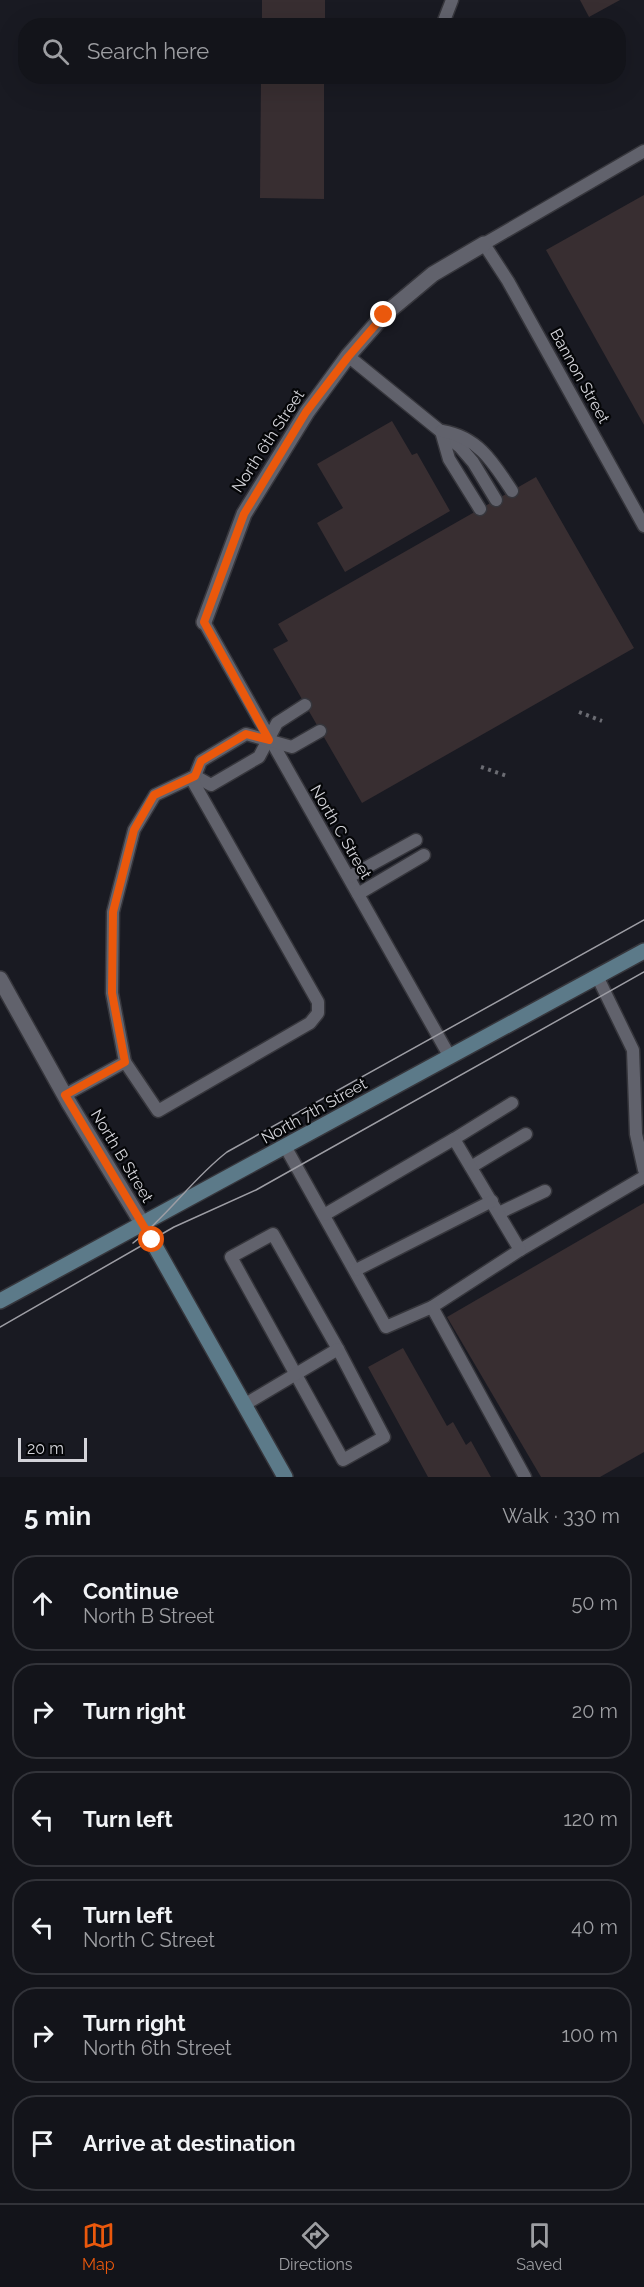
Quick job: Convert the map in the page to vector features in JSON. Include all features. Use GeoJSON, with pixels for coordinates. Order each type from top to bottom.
{"type":"FeatureCollection","features":[{"type":"Feature","properties":{"kind":"main road","name":"North 7th Street"},"geometry":{"type":"LineString","coordinates":[[0,1301],[286,1148],[644,951]]}},
{"type":"Feature","properties":{"kind":"main road","name":"North B Street"},"geometry":{"type":"LineString","coordinates":[[142,1223],[285,1477]]}},
{"type":"Feature","properties":{"kind":"street","name":"North 6th Street"},"geometry":{"type":"LineString","coordinates":[[204,622],[244,514],[306,412],[384,315],[433,274],[484,244]]}},
{"type":"Feature","properties":{"kind":"street","name":"North B Street"},"geometry":{"type":"LineString","coordinates":[[0,979],[65,1095],[142,1223]]}},
{"type":"Feature","properties":{"kind":"lane"},"geometry":{"type":"LineString","coordinates":[[445,18],[452,0]]}},
{"type":"Feature","properties":{"kind":"lane","name":"North 6th Street"},"geometry":{"type":"LineString","coordinates":[[484,244],[644,151]]}},
{"type":"Feature","properties":{"kind":"lane","name":"Bannon Street"},"geometry":{"type":"LineString","coordinates":[[484,244],[508,281],[644,526]]}},
{"type":"Feature","properties":{"kind":"lane"},"geometry":{"type":"LineString","coordinates":[[348,357],[441,430],[473,462],[496,500]]}},
{"type":"Feature","properties":{"kind":"lane"},"geometry":{"type":"LineString","coordinates":[[441,430],[471,440],[496,465],[512,491]]}},
{"type":"Feature","properties":{"kind":"lane"},"geometry":{"type":"LineString","coordinates":[[441,430],[449,459],[480,509]]}},
{"type":"Feature","properties":{"kind":"lane","name":"North C Street"},"geometry":{"type":"LineString","coordinates":[[204,622],[450,1057]]}},
{"type":"Feature","properties":{"kind":"lane"},"geometry":{"type":"LineString","coordinates":[[193,777],[211,785],[260,757],[277,723],[305,705]]}},
{"type":"Feature","properties":{"kind":"lane"},"geometry":{"type":"LineString","coordinates":[[193,777],[318,1002],[318,1013],[310,1023],[158,1111],[125,1062],[112,993],[113,912],[134,830],[154,795],[193,777],[201,761],[246,734],[292,747],[320,730]]}},
{"type":"Feature","properties":{"kind":"lane"},"geometry":{"type":"LineString","coordinates":[[349,877],[416,840]]}},
{"type":"Feature","properties":{"kind":"lane"},"geometry":{"type":"LineString","coordinates":[[358,894],[424,855]]}},
{"type":"Feature","properties":{"kind":"lane"},"geometry":{"type":"LineString","coordinates":[[597,976],[633,1050],[636,1134],[644,1170]]}},
{"type":"Feature","properties":{"kind":"lane"},"geometry":{"type":"LineString","coordinates":[[65,1095],[125,1062]]}},
{"type":"Feature","properties":{"kind":"lane"},"geometry":{"type":"LineString","coordinates":[[324,1215],[512,1103]]}},
{"type":"Feature","properties":{"kind":"lane"},"geometry":{"type":"LineString","coordinates":[[471,1167],[526,1134]]}},
{"type":"Feature","properties":{"kind":"lane"},"geometry":{"type":"LineString","coordinates":[[454,1139],[520,1250]]}},
{"type":"Feature","properties":{"kind":"lane"},"geometry":{"type":"LineString","coordinates":[[286,1148],[356,1270],[386,1328],[432,1307],[520,1250],[644,1178]]}},
{"type":"Feature","properties":{"kind":"lane"},"geometry":{"type":"LineString","coordinates":[[499,1213],[545,1191]]}},
{"type":"Feature","properties":{"kind":"lane"},"geometry":{"type":"LineString","coordinates":[[356,1270],[492,1201]]}},
{"type":"Feature","properties":{"kind":"lane"},"geometry":{"type":"LineString","coordinates":[[273,1234],[338,1349],[384,1437],[343,1460],[296,1374],[231,1257],[273,1234]]}},
{"type":"Feature","properties":{"kind":"lane"},"geometry":{"type":"LineString","coordinates":[[432,1307],[525,1477]]}},
{"type":"Feature","properties":{"kind":"lane"},"geometry":{"type":"LineString","coordinates":[[244,1405],[338,1349]]}},
{"type":"Feature","properties":{"kind":"path"},"geometry":{"type":"LineString","coordinates":[[579,712],[602,722]]}},
{"type":"Feature","properties":{"kind":"path"},"geometry":{"type":"LineString","coordinates":[[481,768],[507,776]]}},
{"type":"Feature","properties":{"kind":"building"},"geometry":{"type":"Polygon","coordinates":[[[262,0],[325,0],[325,18],[262,18],[262,0]]]}},
{"type":"Feature","properties":{"kind":"building"},"geometry":{"type":"Polygon","coordinates":[[[580,0],[620,0],[589,17],[580,0]]]}},
{"type":"Feature","properties":{"kind":"building"},"geometry":{"type":"Polygon","coordinates":[[[261,84],[324,84],[324,199],[260,198],[261,84]]]}},
{"type":"Feature","properties":{"kind":"building"},"geometry":{"type":"Polygon","coordinates":[[[644,195],[644,425],[546,250],[644,195]]]}},
{"type":"Feature","properties":{"kind":"building"},"geometry":{"type":"Polygon","coordinates":[[[392,421],[412,455],[417,453],[450,511],[345,572],[317,523],[343,508],[317,464],[392,421]]]}},
{"type":"Feature","properties":{"kind":"building"},"geometry":{"type":"Polygon","coordinates":[[[536,477],[634,648],[362,803],[273,649],[288,641],[278,624],[536,477]]]}},
{"type":"Feature","properties":{"kind":"building"},"geometry":{"type":"Polygon","coordinates":[[[644,1203],[644,1452],[600,1477],[541,1477],[447,1317],[644,1203]]]}},
{"type":"Feature","properties":{"kind":"building"},"geometry":{"type":"Polygon","coordinates":[[[403,1348],[447,1426],[453,1422],[466,1445],[471,1441],[491,1477],[428,1477],[368,1367],[403,1348]]]}},
{"type":"Feature","properties":{"kind":"tram line"},"geometry":{"type":"LineString","coordinates":[[133,1243],[227,1152],[644,920]]}},
{"type":"Feature","properties":{"kind":"tram line"},"geometry":{"type":"LineString","coordinates":[[0,1327],[174,1227],[256,1190],[644,972]]}},
{"type":"Feature","properties":{"kind":"route"},"geometry":{"type":"LineString","coordinates":[[152,1240],[65,1095],[125,1062],[112,993],[113,912],[134,830],[154,795],[195,776],[201,761],[246,734],[269,740],[204,622],[244,514],[306,412],[384,315]]}}]}
